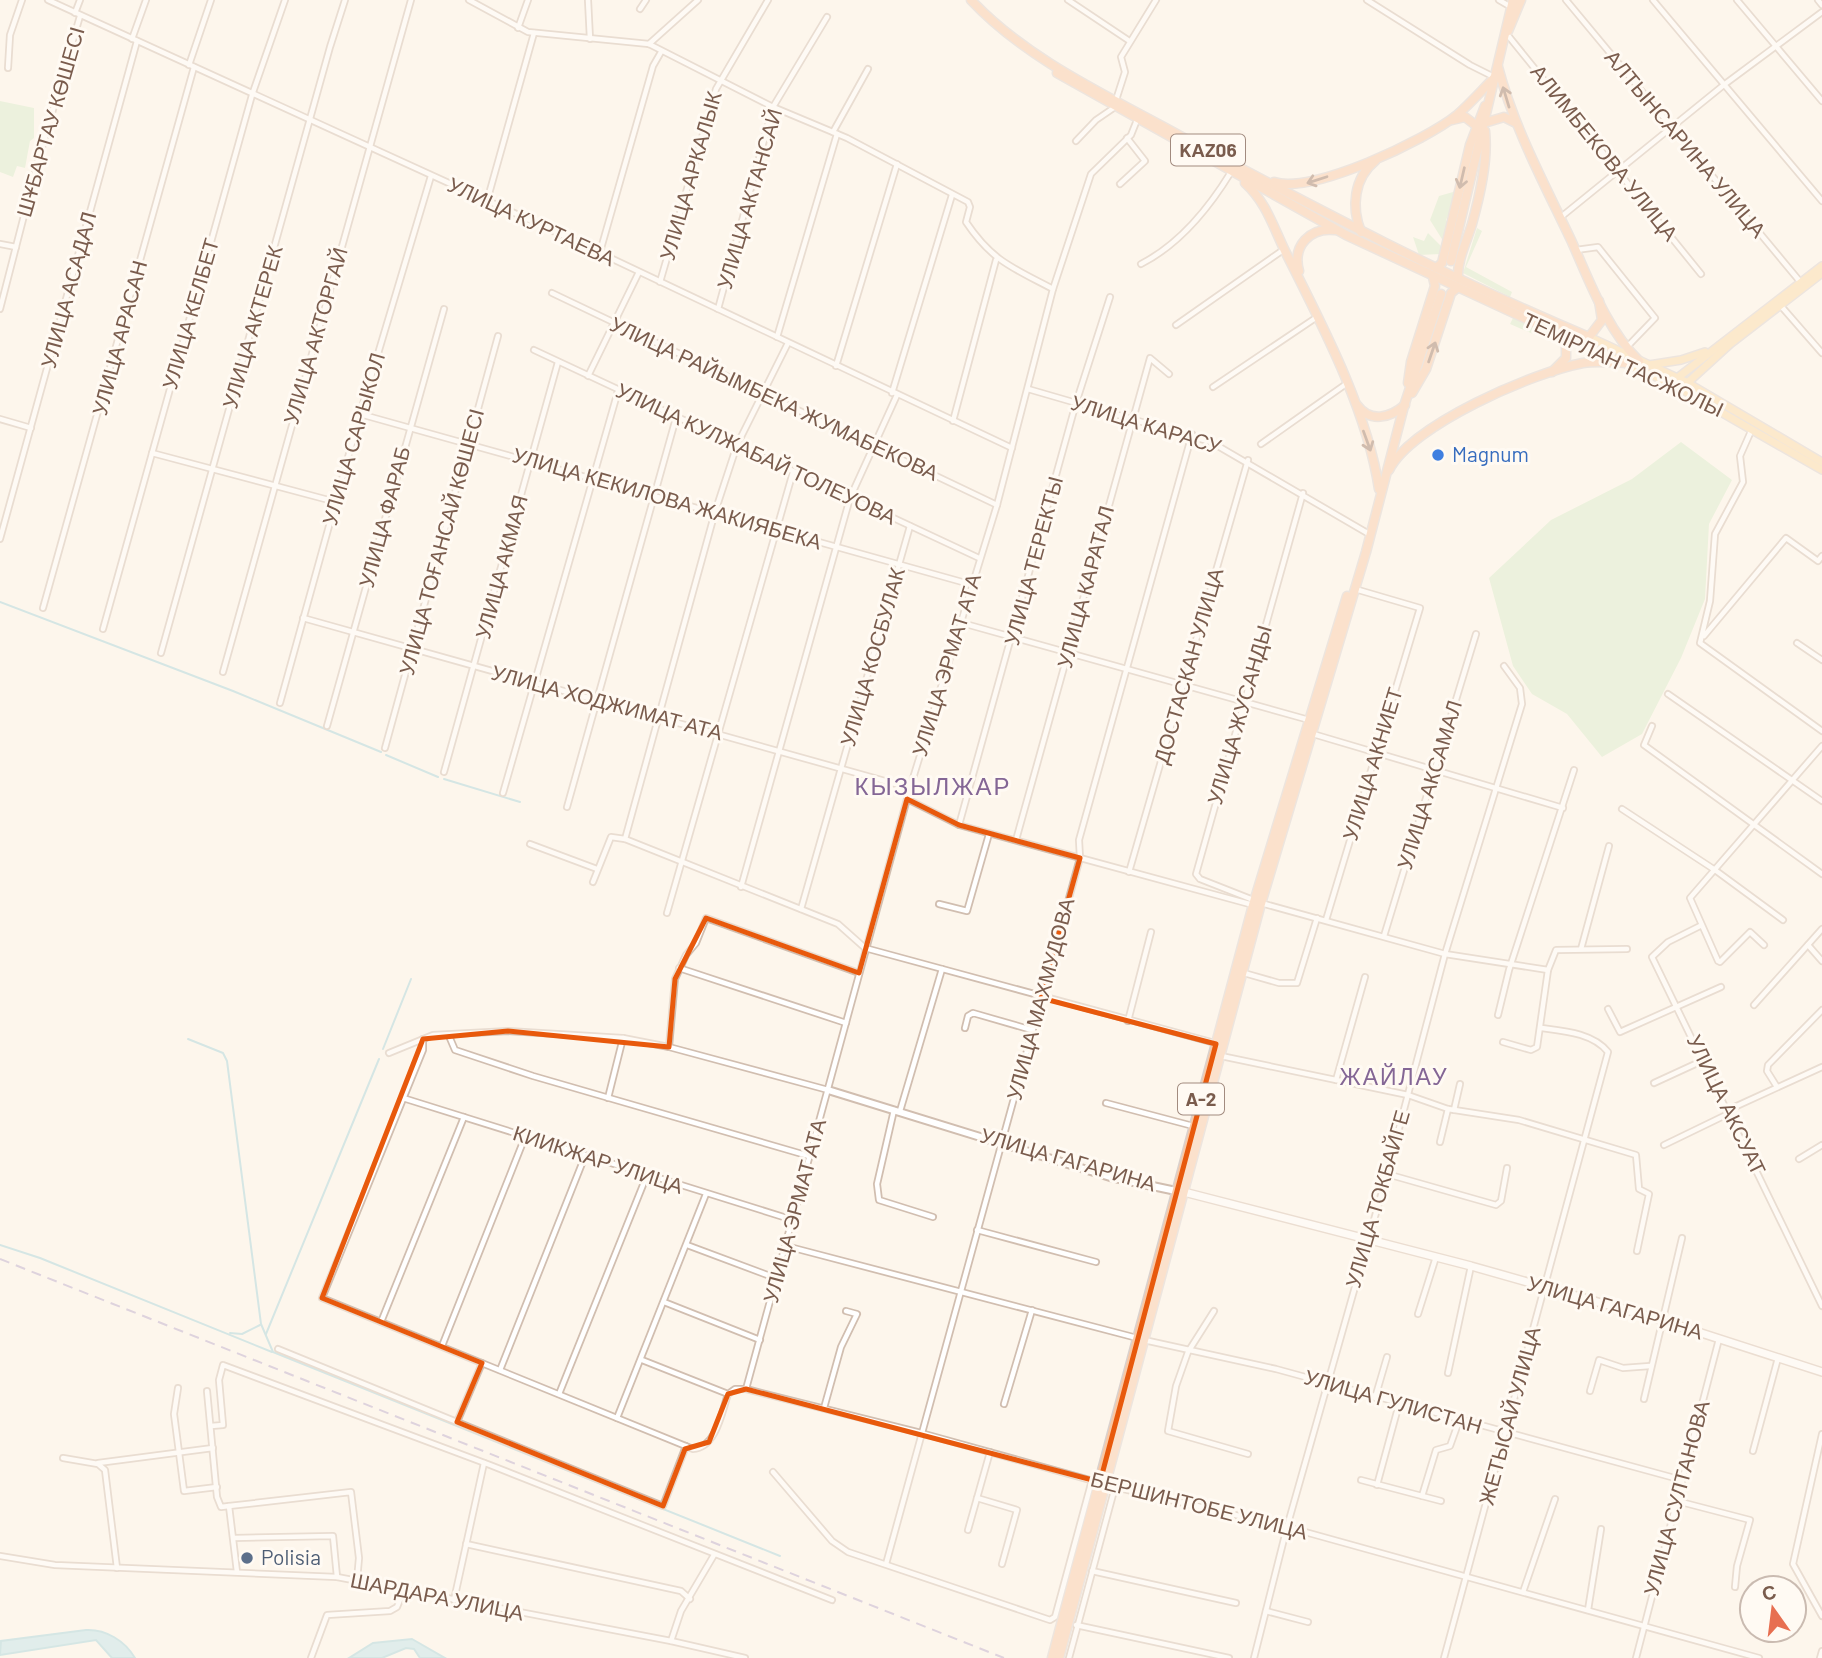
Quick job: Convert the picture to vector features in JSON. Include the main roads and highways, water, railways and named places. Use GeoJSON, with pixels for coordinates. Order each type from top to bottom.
{"type":"FeatureCollection","features":[{"type":"Feature","properties":{"kind":"highway","name":"KАZ06"},"geometry":{"type":"LineString","coordinates":[[964,0],[1027,53],[1116,104],[1436,273],[1454,290]]}},
{"type":"Feature","properties":{"kind":"highway","name":"KАZ06"},"geometry":{"type":"LineString","coordinates":[[971,0],[1030,49],[1137,120],[1337,230],[1436,273],[1458,274]]}},
{"type":"Feature","properties":{"kind":"highway"},"geometry":{"type":"LineString","coordinates":[[1404,406],[1411,362],[1436,273],[1481,127],[1514,5],[1521,0]]}},
{"type":"Feature","properties":{"kind":"highway"},"geometry":{"type":"LineString","coordinates":[[1498,67],[1517,126],[1599,301],[1626,348],[1643,363]]}},
{"type":"Feature","properties":{"kind":"highway","name":"KАZ06"},"geometry":{"type":"LineString","coordinates":[[1248,172],[1281,185],[1304,184],[1381,157],[1446,122],[1495,77]]}},
{"type":"Feature","properties":{"kind":"highway"},"geometry":{"type":"LineString","coordinates":[[1446,122],[1465,117],[1481,127],[1487,148],[1458,274]]}},
{"type":"Feature","properties":{"kind":"highway"},"geometry":{"type":"LineString","coordinates":[[1481,127],[1504,117],[1517,126]]}},
{"type":"Feature","properties":{"kind":"highway"},"geometry":{"type":"LineString","coordinates":[[1451,261],[1481,127]]}},
{"type":"Feature","properties":{"kind":"highway"},"geometry":{"type":"LineString","coordinates":[[1361,232],[1356,214],[1356,195],[1365,172],[1381,157]]}},
{"type":"Feature","properties":{"kind":"highway"},"geometry":{"type":"LineString","coordinates":[[1235,174],[1264,204],[1301,281],[1347,388],[1374,460],[1379,492]]}},
{"type":"Feature","properties":{"kind":"highway"},"geometry":{"type":"LineString","coordinates":[[1301,281],[1297,264],[1301,243],[1315,232],[1337,230]]}},
{"type":"Feature","properties":{"kind":"highway","name":"ТЕМІРЛАН ТАСЖОЛЫ"},"geometry":{"type":"LineString","coordinates":[[1458,274],[1589,337]]}},
{"type":"Feature","properties":{"kind":"highway"},"geometry":{"type":"LineString","coordinates":[[1347,388],[1359,408],[1373,417],[1388,415],[1404,406],[1426,369],[1454,290]]}},
{"type":"Feature","properties":{"kind":"highway","name":"ТЕМІРЛАН ТАСЖОЛЫ"},"geometry":{"type":"LineString","coordinates":[[1454,290],[1561,335]]}},
{"type":"Feature","properties":{"kind":"highway"},"geometry":{"type":"LineString","coordinates":[[1416,440],[1404,439],[1398,426],[1441,294]]}},
{"type":"Feature","properties":{"kind":"highway"},"geometry":{"type":"LineString","coordinates":[[1589,337],[1602,320],[1599,301]]}},
{"type":"Feature","properties":{"kind":"highway"},"geometry":{"type":"LineString","coordinates":[[1552,372],[1566,359],[1566,344],[1561,335]]}},
{"type":"Feature","properties":{"kind":"highway"},"geometry":{"type":"LineString","coordinates":[[1379,492],[1397,456],[1416,440],[1478,403],[1552,372],[1594,362],[1626,363]]}},
{"type":"Feature","properties":{"kind":"highway","name":"A-2"},"geometry":{"type":"LineString","coordinates":[[1180,1191],[1216,1044],[1309,720],[1366,544],[1398,426]]}},
{"type":"Feature","properties":{"kind":"highway","name":"A-2"},"geometry":{"type":"LineString","coordinates":[[1059,1658],[1140,1339],[1180,1191],[1221,1056],[1257,904],[1312,734],[1355,589],[1360,563]]}},
{"type":"Feature","properties":{"kind":"highway","name":"A-2"},"geometry":{"type":"LineString","coordinates":[[1052,1658],[1103,1483]]}},
{"type":"Feature","properties":{"kind":"main road"},"geometry":{"type":"LineString","coordinates":[[1684,386],[1781,306],[1822,266]]}},
{"type":"Feature","properties":{"kind":"main road"},"geometry":{"type":"LineString","coordinates":[[1675,381],[1716,348],[1822,273]]}},
{"type":"Feature","properties":{"kind":"main road","name":"ТЕМІРЛАН ТАСЖОЛЫ"},"geometry":{"type":"LineString","coordinates":[[1561,335],[1675,381]]}},
{"type":"Feature","properties":{"kind":"main road","name":"ТЕМІРЛАН ТАСЖОЛЫ"},"geometry":{"type":"LineString","coordinates":[[1589,337],[1643,363],[1822,462]]}},
{"type":"Feature","properties":{"kind":"main road"},"geometry":{"type":"LineString","coordinates":[[1643,363],[1681,360],[1716,348]]}},
{"type":"Feature","properties":{"kind":"main road","name":"ТЕМІРЛАН ТАСЖОЛЫ"},"geometry":{"type":"LineString","coordinates":[[1684,386],[1822,470]]}},
{"type":"Feature","properties":{"kind":"main road","name":"УЛИЦА ГАГАРИНА"},"geometry":{"type":"LineString","coordinates":[[1180,1191],[1368,1237],[1471,1266],[1661,1320],[1822,1372]]}},
{"type":"Feature","properties":{"kind":"water"},"geometry":{"type":"Polygon","coordinates":[[[86,1630],[114,1637],[126,1646],[135,1658],[112,1658],[96,1640],[0,1655],[1,1641],[86,1630]]]}},
{"type":"Feature","properties":{"kind":"water"},"geometry":{"type":"Polygon","coordinates":[[[412,1639],[445,1658],[420,1658],[414,1649],[406,1648],[382,1658],[349,1658],[373,1643],[412,1639]]]}},
{"type":"Feature","properties":{"kind":"waterway"},"geometry":{"type":"LineString","coordinates":[[0,602],[233,691],[381,752]]}},
{"type":"Feature","properties":{"kind":"waterway"},"geometry":{"type":"LineString","coordinates":[[386,755],[438,777]]}},
{"type":"Feature","properties":{"kind":"waterway"},"geometry":{"type":"LineString","coordinates":[[444,779],[520,802]]}},
{"type":"Feature","properties":{"kind":"waterway"},"geometry":{"type":"LineString","coordinates":[[383,1049],[411,979]]}},
{"type":"Feature","properties":{"kind":"waterway"},"geometry":{"type":"LineString","coordinates":[[188,1039],[223,1053],[227,1061],[261,1324],[273,1352],[780,1556]]}},
{"type":"Feature","properties":{"kind":"waterway"},"geometry":{"type":"LineString","coordinates":[[266,1334],[379,1059]]}},
{"type":"Feature","properties":{"kind":"waterway"},"geometry":{"type":"LineString","coordinates":[[0,1245],[40,1258],[272,1352]]}},
{"type":"Feature","properties":{"kind":"waterway"},"geometry":{"type":"LineString","coordinates":[[230,1333],[242,1334],[260,1325]]}},
{"type":"Feature","properties":{"kind":"railway"},"geometry":{"type":"LineString","coordinates":[[0,1259],[1004,1658]]}},
{"type":"Feature","properties":{"kind":"place","name":"Magnum"},"geometry":{"type":"Point","coordinates":[1438,455]}},
{"type":"Feature","properties":{"kind":"place","name":"Polisia"},"geometry":{"type":"Point","coordinates":[247,1558]}},
{"type":"Feature","properties":{"kind":"district","name":"КЫЗЫЛЖАР"},"geometry":{"type":"Point","coordinates":[933,787]}},
{"type":"Feature","properties":{"kind":"district","name":"ЖАЙЛАУ"},"geometry":{"type":"Point","coordinates":[1394,1077]}}]}
